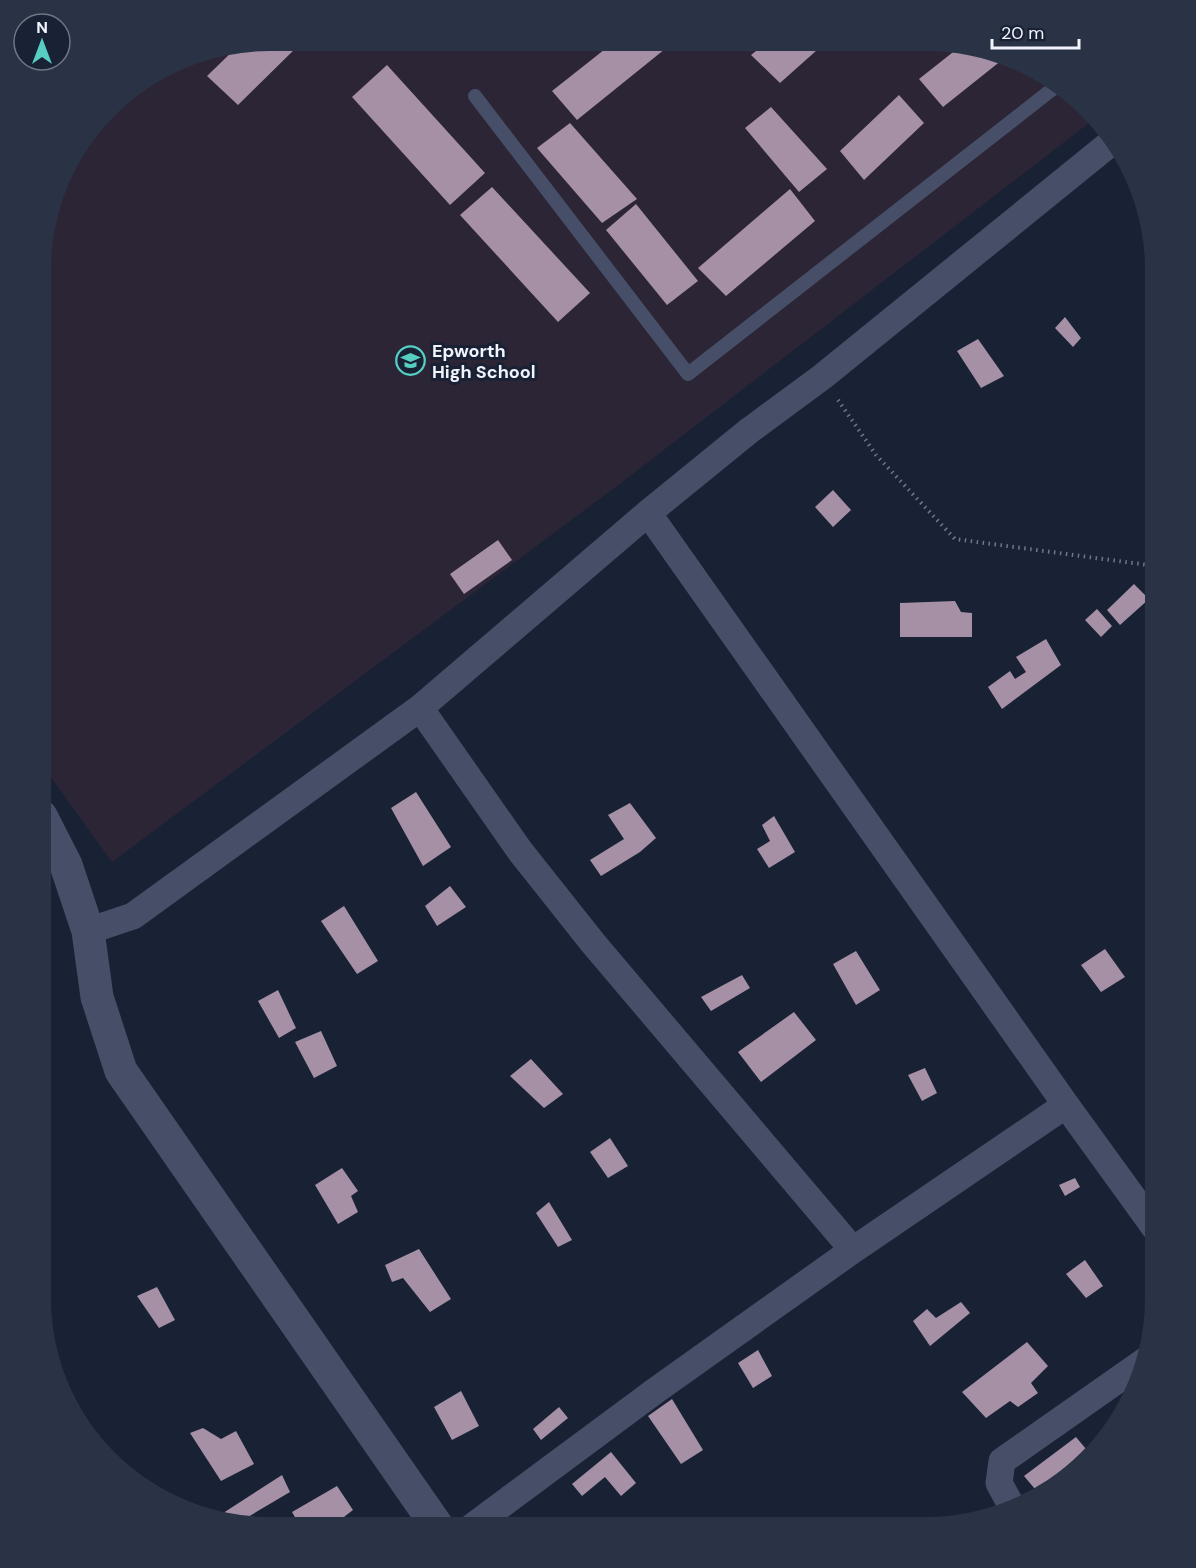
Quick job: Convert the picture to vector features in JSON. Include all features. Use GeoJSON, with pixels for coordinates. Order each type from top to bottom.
{"type":"FeatureCollection","features":[{"type":"Feature","properties":{"kind":"street"},"geometry":{"type":"LineString","coordinates":[[88,931],[133,916],[420,708],[648,513],[750,430],[822,377],[1107,146]]}},
{"type":"Feature","properties":{"kind":"street"},"geometry":{"type":"LineString","coordinates":[[648,513],[1145,1214]]}},
{"type":"Feature","properties":{"kind":"street"},"geometry":{"type":"LineString","coordinates":[[420,708],[527,860],[601,952],[853,1250]]}},
{"type":"Feature","properties":{"kind":"street"},"geometry":{"type":"LineString","coordinates":[[51,836],[66,865],[88,931],[97,998],[122,1071],[431,1517]]}},
{"type":"Feature","properties":{"kind":"street"},"geometry":{"type":"LineString","coordinates":[[485,1517],[655,1391],[853,1250],[1066,1105]]}},
{"type":"Feature","properties":{"kind":"street"},"geometry":{"type":"LineString","coordinates":[[1009,1501],[999,1482],[1002,1461],[1133,1369]]}},
{"type":"Feature","properties":{"kind":"lane"},"geometry":{"type":"LineString","coordinates":[[475,96],[688,374],[1051,90]]}},
{"type":"Feature","properties":{"kind":"path"},"geometry":{"type":"LineString","coordinates":[[822,377],[876,455],[955,539],[1145,565]]}},
{"type":"Feature","properties":{"kind":"shaded area","name":"Epworth High School"},"geometry":{"type":"Polygon","coordinates":[[[255,51],[941,51],[983,58],[1036,80],[1070,105],[1089,123],[621,483],[112,862],[51,777],[51,255],[58,213],[80,160],[105,126],[137,96],[160,80],[199,63],[227,55],[255,51]]]}},
{"type":"Feature","properties":{"kind":"building"},"geometry":{"type":"Polygon","coordinates":[[[255,51],[293,51],[238,105],[207,76],[229,55],[255,51]]]}},
{"type":"Feature","properties":{"kind":"building"},"geometry":{"type":"Polygon","coordinates":[[[603,51],[663,51],[577,120],[552,91],[603,51]]]}},
{"type":"Feature","properties":{"kind":"building"},"geometry":{"type":"Polygon","coordinates":[[[756,51],[816,51],[780,83],[751,55],[756,51]]]}},
{"type":"Feature","properties":{"kind":"building"},"geometry":{"type":"Polygon","coordinates":[[[952,53],[998,63],[943,107],[919,79],[952,53]]]}},
{"type":"Feature","properties":{"kind":"building"},"geometry":{"type":"Polygon","coordinates":[[[387,65],[485,173],[450,205],[352,97],[387,65]]]}},
{"type":"Feature","properties":{"kind":"building"},"geometry":{"type":"Polygon","coordinates":[[[899,95],[924,123],[864,180],[840,151],[899,95]]]}},
{"type":"Feature","properties":{"kind":"building"},"geometry":{"type":"Polygon","coordinates":[[[771,107],[827,169],[799,192],[745,128],[771,107]]]}},
{"type":"Feature","properties":{"kind":"building"},"geometry":{"type":"Polygon","coordinates":[[[570,123],[637,199],[602,223],[537,148],[570,123]]]}},
{"type":"Feature","properties":{"kind":"building"},"geometry":{"type":"Polygon","coordinates":[[[492,187],[590,293],[558,322],[460,215],[492,187]]]}},
{"type":"Feature","properties":{"kind":"building"},"geometry":{"type":"Polygon","coordinates":[[[790,189],[815,221],[726,296],[698,268],[790,189]]]}},
{"type":"Feature","properties":{"kind":"building"},"geometry":{"type":"Polygon","coordinates":[[[636,204],[698,281],[667,305],[606,230],[636,204]]]}},
{"type":"Feature","properties":{"kind":"building"},"geometry":{"type":"Polygon","coordinates":[[[1065,317],[1081,338],[1073,347],[1055,328],[1065,317]]]}},
{"type":"Feature","properties":{"kind":"building"},"geometry":{"type":"Polygon","coordinates":[[[978,339],[1004,376],[981,388],[957,351],[978,339]]]}},
{"type":"Feature","properties":{"kind":"building"},"geometry":{"type":"Polygon","coordinates":[[[833,490],[851,510],[833,527],[815,507],[833,490]]]}},
{"type":"Feature","properties":{"kind":"building"},"geometry":{"type":"Polygon","coordinates":[[[498,540],[512,560],[464,594],[450,574],[498,540]]]}},
{"type":"Feature","properties":{"kind":"building"},"geometry":{"type":"Polygon","coordinates":[[[1134,584],[1145,595],[1145,603],[1120,625],[1107,610],[1134,584]]]}},
{"type":"Feature","properties":{"kind":"building"},"geometry":{"type":"Polygon","coordinates":[[[955,601],[961,612],[972,613],[972,637],[900,637],[900,603],[955,601]]]}},
{"type":"Feature","properties":{"kind":"building"},"geometry":{"type":"Polygon","coordinates":[[[1097,609],[1112,626],[1101,637],[1085,620],[1097,609]]]}},
{"type":"Feature","properties":{"kind":"building"},"geometry":{"type":"Polygon","coordinates":[[[1046,639],[1061,665],[1002,709],[988,687],[1010,671],[1015,679],[1026,672],[1016,657],[1046,639]]]}},
{"type":"Feature","properties":{"kind":"building"},"geometry":{"type":"Polygon","coordinates":[[[416,792],[451,847],[423,866],[391,808],[416,792]]]}},
{"type":"Feature","properties":{"kind":"building"},"geometry":{"type":"Polygon","coordinates":[[[630,803],[656,838],[640,852],[601,876],[590,860],[624,839],[608,815],[630,803]]]}},
{"type":"Feature","properties":{"kind":"building"},"geometry":{"type":"Polygon","coordinates":[[[774,816],[795,852],[769,868],[757,849],[770,841],[762,825],[774,816]]]}},
{"type":"Feature","properties":{"kind":"building"},"geometry":{"type":"Polygon","coordinates":[[[450,886],[466,907],[437,926],[425,906],[450,886]]]}},
{"type":"Feature","properties":{"kind":"building"},"geometry":{"type":"Polygon","coordinates":[[[344,906],[378,961],[357,974],[321,921],[344,906]]]}},
{"type":"Feature","properties":{"kind":"building"},"geometry":{"type":"Polygon","coordinates":[[[1105,949],[1125,977],[1101,992],[1081,965],[1105,949]]]}},
{"type":"Feature","properties":{"kind":"building"},"geometry":{"type":"Polygon","coordinates":[[[856,951],[880,990],[856,1005],[833,964],[856,951]]]}},
{"type":"Feature","properties":{"kind":"building"},"geometry":{"type":"Polygon","coordinates":[[[742,975],[750,988],[711,1011],[701,997],[742,975]]]}},
{"type":"Feature","properties":{"kind":"building"},"geometry":{"type":"Polygon","coordinates":[[[278,990],[296,1028],[279,1038],[258,1001],[278,990]]]}},
{"type":"Feature","properties":{"kind":"building"},"geometry":{"type":"Polygon","coordinates":[[[794,1012],[816,1040],[761,1082],[738,1052],[794,1012]]]}},
{"type":"Feature","properties":{"kind":"building"},"geometry":{"type":"Polygon","coordinates":[[[321,1031],[337,1066],[314,1078],[295,1042],[321,1031]]]}},
{"type":"Feature","properties":{"kind":"building"},"geometry":{"type":"Polygon","coordinates":[[[531,1059],[563,1094],[544,1108],[510,1076],[531,1059]]]}},
{"type":"Feature","properties":{"kind":"building"},"geometry":{"type":"Polygon","coordinates":[[[925,1068],[937,1093],[922,1101],[908,1075],[925,1068]]]}},
{"type":"Feature","properties":{"kind":"building"},"geometry":{"type":"Polygon","coordinates":[[[610,1138],[628,1166],[608,1178],[590,1152],[610,1138]]]}},
{"type":"Feature","properties":{"kind":"building"},"geometry":{"type":"Polygon","coordinates":[[[342,1168],[358,1191],[351,1196],[358,1212],[338,1224],[315,1185],[342,1168]]]}},
{"type":"Feature","properties":{"kind":"building"},"geometry":{"type":"Polygon","coordinates":[[[1075,1178],[1080,1187],[1065,1196],[1059,1185],[1075,1178]]]}},
{"type":"Feature","properties":{"kind":"building"},"geometry":{"type":"Polygon","coordinates":[[[549,1202],[572,1240],[558,1247],[536,1213],[549,1202]]]}},
{"type":"Feature","properties":{"kind":"building"},"geometry":{"type":"Polygon","coordinates":[[[419,1249],[451,1299],[430,1312],[403,1278],[392,1282],[385,1265],[419,1249]]]}},
{"type":"Feature","properties":{"kind":"building"},"geometry":{"type":"Polygon","coordinates":[[[1085,1260],[1103,1286],[1086,1298],[1066,1274],[1085,1260]]]}},
{"type":"Feature","properties":{"kind":"building"},"geometry":{"type":"Polygon","coordinates":[[[157,1287],[175,1320],[159,1328],[137,1296],[157,1287]]]}},
{"type":"Feature","properties":{"kind":"building"},"geometry":{"type":"Polygon","coordinates":[[[961,1302],[970,1313],[930,1346],[913,1321],[927,1309],[936,1318],[961,1302]]]}},
{"type":"Feature","properties":{"kind":"building"},"geometry":{"type":"Polygon","coordinates":[[[1027,1342],[1048,1366],[1031,1383],[1038,1393],[1018,1407],[1010,1401],[986,1418],[962,1392],[1027,1342]]]}},
{"type":"Feature","properties":{"kind":"building"},"geometry":{"type":"Polygon","coordinates":[[[758,1350],[772,1376],[753,1388],[738,1363],[758,1350]]]}},
{"type":"Feature","properties":{"kind":"building"},"geometry":{"type":"Polygon","coordinates":[[[461,1391],[479,1426],[452,1440],[434,1407],[461,1391]]]}},
{"type":"Feature","properties":{"kind":"building"},"geometry":{"type":"Polygon","coordinates":[[[672,1399],[703,1450],[681,1464],[648,1416],[672,1399]]]}},
{"type":"Feature","properties":{"kind":"building"},"geometry":{"type":"Polygon","coordinates":[[[559,1407],[568,1418],[541,1440],[533,1429],[559,1407]]]}},
{"type":"Feature","properties":{"kind":"building"},"geometry":{"type":"Polygon","coordinates":[[[203,1428],[221,1439],[236,1431],[254,1464],[221,1481],[190,1433],[203,1428]]]}},
{"type":"Feature","properties":{"kind":"building"},"geometry":{"type":"Polygon","coordinates":[[[1076,1437],[1085,1448],[1059,1472],[1035,1489],[1024,1476],[1076,1437]]]}},
{"type":"Feature","properties":{"kind":"building"},"geometry":{"type":"Polygon","coordinates":[[[611,1452],[636,1483],[621,1496],[605,1477],[582,1496],[572,1484],[611,1452]]]}},
{"type":"Feature","properties":{"kind":"building"},"geometry":{"type":"Polygon","coordinates":[[[282,1475],[290,1492],[249,1516],[224,1512],[282,1475]]]}},
{"type":"Feature","properties":{"kind":"building"},"geometry":{"type":"Polygon","coordinates":[[[337,1486],[353,1510],[344,1517],[295,1517],[292,1512],[337,1486]]]}},
{"type":"Feature","properties":{"kind":"place","name":"Epworth High School"},"geometry":{"type":"Point","coordinates":[411,361]}}]}
